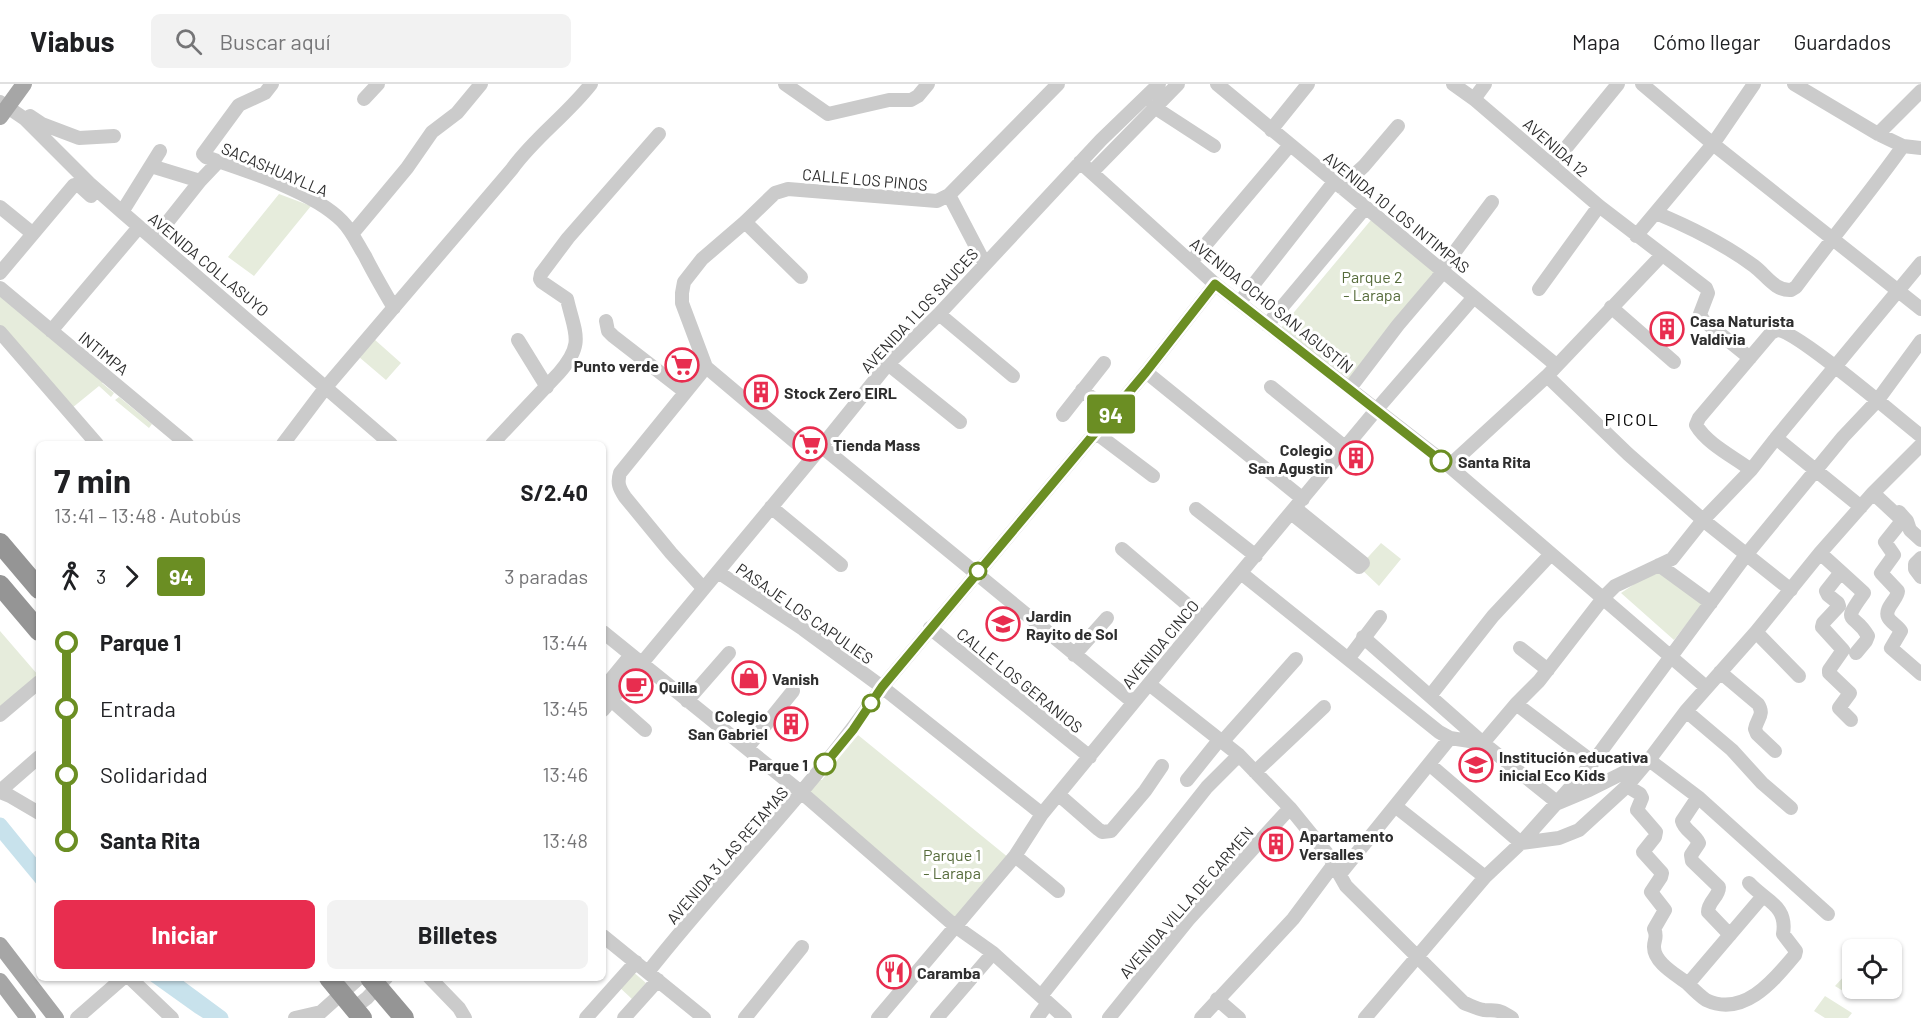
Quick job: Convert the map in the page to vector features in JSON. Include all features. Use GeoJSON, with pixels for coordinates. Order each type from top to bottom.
{"type":"FeatureCollection","features":[{"type":"Feature","properties":{"kind":"highway"},"geometry":{"type":"LineString","coordinates":[[1,547],[36,586]]}},
{"type":"Feature","properties":{"kind":"highway"},"geometry":{"type":"LineString","coordinates":[[0,585],[36,627]]}},
{"type":"Feature","properties":{"kind":"highway"},"geometry":{"type":"LineString","coordinates":[[331,981],[353,1007]]}},
{"type":"Feature","properties":{"kind":"highway"},"geometry":{"type":"LineString","coordinates":[[378,981],[404,1018]]}},
{"type":"Feature","properties":{"kind":"main road"},"geometry":{"type":"LineString","coordinates":[[5,106],[24,84]]}},
{"type":"Feature","properties":{"kind":"main road"},"geometry":{"type":"LineString","coordinates":[[0,945],[56,1018]]}},
{"type":"Feature","properties":{"kind":"main road"},"geometry":{"type":"LineString","coordinates":[[0,960],[44,1018]]}},
{"type":"Feature","properties":{"kind":"main road"},"geometry":{"type":"LineString","coordinates":[[0,981],[28,1018]]}},
{"type":"Feature","properties":{"kind":"main road"},"geometry":{"type":"LineString","coordinates":[[0,998],[15,1018]]}},
{"type":"Feature","properties":{"kind":"street","name":"SACASHUAYLLA"},"geometry":{"type":"LineString","coordinates":[[272,84],[265,93],[239,105],[203,154],[318,202],[343,222],[394,308]]}},
{"type":"Feature","properties":{"kind":"street"},"geometry":{"type":"LineString","coordinates":[[364,99],[378,84]]}},
{"type":"Feature","properties":{"kind":"street"},"geometry":{"type":"LineString","coordinates":[[352,234],[407,168],[432,132],[457,114],[481,84]]}},
{"type":"Feature","properties":{"kind":"street"},"geometry":{"type":"LineString","coordinates":[[285,441],[326,387],[522,156],[591,84]]}},
{"type":"Feature","properties":{"kind":"street"},"geometry":{"type":"LineString","coordinates":[[785,84],[828,114],[889,100],[911,100],[918,96],[928,84]]}},
{"type":"Feature","properties":{"kind":"street"},"geometry":{"type":"LineString","coordinates":[[985,264],[950,195],[1058,84]]}},
{"type":"Feature","properties":{"kind":"street","name":"AVENIDA 1 LOS SAUCES"},"geometry":{"type":"LineString","coordinates":[[606,700],[636,659],[718,572],[888,364],[939,314],[1080,162],[1159,84]]}},
{"type":"Feature","properties":{"kind":"street"},"geometry":{"type":"LineString","coordinates":[[1092,172],[1178,84]]}},
{"type":"Feature","properties":{"kind":"street","name":"AVENIDA 10 LOS INTIMPAS"},"geometry":{"type":"LineString","coordinates":[[1217,84],[1474,297],[1552,370],[1628,454],[1703,520],[1791,590]]}},
{"type":"Feature","properties":{"kind":"street"},"geometry":{"type":"LineString","coordinates":[[1271,130],[1308,84]]}},
{"type":"Feature","properties":{"kind":"street","name":"AVENIDA 12"},"geometry":{"type":"LineString","coordinates":[[1454,84],[1599,206],[1662,255]]}},
{"type":"Feature","properties":{"kind":"street"},"geometry":{"type":"LineString","coordinates":[[1474,99],[1485,84]]}},
{"type":"Feature","properties":{"kind":"street"},"geometry":{"type":"LineString","coordinates":[[1552,165],[1618,84]]}},
{"type":"Feature","properties":{"kind":"street"},"geometry":{"type":"LineString","coordinates":[[1642,84],[1713,144],[1921,309]]}},
{"type":"Feature","properties":{"kind":"street"},"geometry":{"type":"LineString","coordinates":[[1636,236],[1713,144],[1754,84]]}},
{"type":"Feature","properties":{"kind":"street"},"geometry":{"type":"LineString","coordinates":[[1794,84],[1811,88],[1878,134],[1903,146],[1921,148]]}},
{"type":"Feature","properties":{"kind":"street"},"geometry":{"type":"LineString","coordinates":[[1878,134],[1921,91]]}},
{"type":"Feature","properties":{"kind":"street"},"geometry":{"type":"LineString","coordinates":[[5,106],[19,108],[42,124],[79,138],[114,136]]}},
{"type":"Feature","properties":{"kind":"street","name":"AVENIDA COLLASUYO"},"geometry":{"type":"LineString","coordinates":[[5,106],[25,119],[89,183],[122,212],[137,230],[154,239],[389,441]]}},
{"type":"Feature","properties":{"kind":"street"},"geometry":{"type":"LineString","coordinates":[[1154,107],[1214,146]]}},
{"type":"Feature","properties":{"kind":"street"},"geometry":{"type":"LineString","coordinates":[[1239,303],[1338,185],[1364,166],[1398,126]]}},
{"type":"Feature","properties":{"kind":"street"},"geometry":{"type":"LineString","coordinates":[[495,441],[569,362],[577,345],[567,299],[542,282],[541,274],[568,238],[659,135]]}},
{"type":"Feature","properties":{"kind":"street"},"geometry":{"type":"LineString","coordinates":[[1191,262],[1290,145]]}},
{"type":"Feature","properties":{"kind":"street"},"geometry":{"type":"LineString","coordinates":[[1656,213],[1734,252],[1778,288],[1785,291],[1796,287],[1831,239],[1879,181],[1903,146]]}},
{"type":"Feature","properties":{"kind":"street"},"geometry":{"type":"LineString","coordinates":[[122,212],[160,152]]}},
{"type":"Feature","properties":{"kind":"street"},"geometry":{"type":"LineString","coordinates":[[154,239],[218,162]]}},
{"type":"Feature","properties":{"kind":"street","name":"AVENIDA OCHO SAN AGUSTÍN"},"geometry":{"type":"LineString","coordinates":[[1080,162],[1215,284],[1449,466],[1706,687]]}},
{"type":"Feature","properties":{"kind":"street"},"geometry":{"type":"LineString","coordinates":[[151,166],[200,181]]}},
{"type":"Feature","properties":{"kind":"street"},"geometry":{"type":"LineString","coordinates":[[0,273],[74,185],[137,230],[51,331]]}},
{"type":"Feature","properties":{"kind":"street","name":"CALLE LOS PINOS"},"geometry":{"type":"LineString","coordinates":[[950,195],[937,201],[923,201],[788,189],[775,192],[702,260],[684,282],[682,303],[706,367],[976,573],[1133,702]]}},
{"type":"Feature","properties":{"kind":"street"},"geometry":{"type":"LineString","coordinates":[[1350,388],[1438,278],[1442,269],[1492,202]]}},
{"type":"Feature","properties":{"kind":"street"},"geometry":{"type":"LineString","coordinates":[[1539,289],[1599,206]]}},
{"type":"Feature","properties":{"kind":"street"},"geometry":{"type":"LineString","coordinates":[[0,207],[32,233]]}},
{"type":"Feature","properties":{"kind":"street"},"geometry":{"type":"LineString","coordinates":[[1267,325],[1365,208]]}},
{"type":"Feature","properties":{"kind":"street"},"geometry":{"type":"LineString","coordinates":[[745,222],[801,277]]}},
{"type":"Feature","properties":{"kind":"street"},"geometry":{"type":"LineString","coordinates":[[1449,466],[1552,370],[1662,255],[1701,284],[1708,293],[1700,314],[1703,320],[1750,358]]}},
{"type":"Feature","properties":{"kind":"street"},"geometry":{"type":"LineString","coordinates":[[1483,743],[1548,669],[1615,586],[1672,559],[1703,520],[1751,470],[1921,263]]}},
{"type":"Feature","properties":{"kind":"street","name":"AVENIDA 3 LAS RETAMAS"},"geometry":{"type":"LineString","coordinates":[[624,1018],[653,976],[853,730],[882,687],[1096,433],[1215,284]]}},
{"type":"Feature","properties":{"kind":"street","name":"INTIMPA"},"geometry":{"type":"LineString","coordinates":[[0,288],[184,441]]}},
{"type":"Feature","properties":{"kind":"street","name":"AVENIDA CINCO"},"geometry":{"type":"LineString","coordinates":[[878,1018],[1015,856],[1042,814],[1133,702],[1377,409],[1474,297]]}},
{"type":"Feature","properties":{"kind":"street"},"geometry":{"type":"LineString","coordinates":[[1611,307],[1674,362]]}},
{"type":"Feature","properties":{"kind":"street"},"geometry":{"type":"LineString","coordinates":[[939,314],[1013,376]]}},
{"type":"Feature","properties":{"kind":"street"},"geometry":{"type":"LineString","coordinates":[[606,321],[608,331],[613,336],[684,392]]}},
{"type":"Feature","properties":{"kind":"street"},"geometry":{"type":"LineString","coordinates":[[1751,470],[1696,425],[1699,418],[1772,333],[1782,330],[1835,368],[1921,436]]}},
{"type":"Feature","properties":{"kind":"street"},"geometry":{"type":"LineString","coordinates":[[0,332],[94,441]]}},
{"type":"Feature","properties":{"kind":"street"},"geometry":{"type":"LineString","coordinates":[[518,340],[547,387]]}},
{"type":"Feature","properties":{"kind":"street"},"geometry":{"type":"LineString","coordinates":[[1365,1018],[1485,877],[1521,843],[1593,762],[1746,555],[1844,437],[1877,401],[1921,341]]}},
{"type":"Feature","properties":{"kind":"street"},"geometry":{"type":"LineString","coordinates":[[1062,415],[1104,363]]}},
{"type":"Feature","properties":{"kind":"street"},"geometry":{"type":"LineString","coordinates":[[888,364],[960,422]]}},
{"type":"Feature","properties":{"kind":"street"},"geometry":{"type":"LineString","coordinates":[[703,588],[626,497],[618,482],[621,473],[706,367]]}},
{"type":"Feature","properties":{"kind":"street"},"geometry":{"type":"LineString","coordinates":[[1146,372],[1359,567],[1363,563],[1296,507]]}},
{"type":"Feature","properties":{"kind":"street"},"geometry":{"type":"LineString","coordinates":[[1271,387],[1346,448]]}},
{"type":"Feature","properties":{"kind":"street"},"geometry":{"type":"LineString","coordinates":[[1082,390],[1112,413]]}},
{"type":"Feature","properties":{"kind":"street"},"geometry":{"type":"LineString","coordinates":[[1096,433],[1153,476]]}},
{"type":"Feature","properties":{"kind":"street"},"geometry":{"type":"LineString","coordinates":[[1776,438],[1861,507]]}},
{"type":"Feature","properties":{"kind":"street"},"geometry":{"type":"LineString","coordinates":[[1429,764],[1521,843],[1559,838],[1579,830],[1627,786],[1686,711],[1756,632],[1820,553],[1921,445]]}},
{"type":"Feature","properties":{"kind":"street"},"geometry":{"type":"LineString","coordinates":[[1875,492],[1905,518],[1910,530],[1921,540]]}},
{"type":"Feature","properties":{"kind":"street"},"geometry":{"type":"LineString","coordinates":[[1875,492],[1900,518],[1901,522],[1885,542],[1894,555],[1881,573],[1899,593],[1887,613],[1901,631],[1891,648],[1921,674]]}},
{"type":"Feature","properties":{"kind":"street"},"geometry":{"type":"LineString","coordinates":[[771,507],[841,565]]}},
{"type":"Feature","properties":{"kind":"street"},"geometry":{"type":"LineString","coordinates":[[1196,509],[1256,556]]}},
{"type":"Feature","properties":{"kind":"street"},"geometry":{"type":"LineString","coordinates":[[1122,549],[1203,618]]}},
{"type":"Feature","properties":{"kind":"street"},"geometry":{"type":"LineString","coordinates":[[1820,553],[1864,593],[1850,614],[1868,636],[1856,653]]}},
{"type":"Feature","properties":{"kind":"street"},"geometry":{"type":"LineString","coordinates":[[1430,696],[1492,616],[1551,554]]}},
{"type":"Feature","properties":{"kind":"street"},"geometry":{"type":"LineString","coordinates":[[1921,558],[1915,569],[1921,577]]}},
{"type":"Feature","properties":{"kind":"street"},"geometry":{"type":"LineString","coordinates":[[1659,565],[1711,603]]}},
{"type":"Feature","properties":{"kind":"street","name":"PASAJE LOS CAPULIES"},"geometry":{"type":"LineString","coordinates":[[718,572],[803,629],[882,687],[1042,814]]}},
{"type":"Feature","properties":{"kind":"street"},"geometry":{"type":"LineString","coordinates":[[1841,572],[1826,591],[1839,606],[1822,627],[1842,647],[1842,653],[1829,670],[1829,674],[1850,693],[1839,708],[1851,720]]}},
{"type":"Feature","properties":{"kind":"street"},"geometry":{"type":"LineString","coordinates":[[1241,573],[1450,738],[1483,743]]}},
{"type":"Feature","properties":{"kind":"street"},"geometry":{"type":"LineString","coordinates":[[1348,659],[1380,617]]}},
{"type":"Feature","properties":{"kind":"street"},"geometry":{"type":"LineString","coordinates":[[1074,655],[1107,618]]}},
{"type":"Feature","properties":{"kind":"street","name":"CALLE LOS GERANIOS"},"geometry":{"type":"LineString","coordinates":[[930,628],[1089,757]]}},
{"type":"Feature","properties":{"kind":"street"},"geometry":{"type":"LineString","coordinates":[[1756,632],[1798,676]]}},
{"type":"Feature","properties":{"kind":"street"},"geometry":{"type":"LineString","coordinates":[[606,634],[802,793],[955,926],[993,953],[1065,1018]]}},
{"type":"Feature","properties":{"kind":"street"},"geometry":{"type":"LineString","coordinates":[[1363,637],[1483,743],[1558,803]]}},
{"type":"Feature","properties":{"kind":"street"},"geometry":{"type":"LineString","coordinates":[[1520,648],[1548,669]]}},
{"type":"Feature","properties":{"kind":"street"},"geometry":{"type":"LineString","coordinates":[[687,701],[729,653]]}},
{"type":"Feature","properties":{"kind":"street"},"geometry":{"type":"LineString","coordinates":[[1187,780],[1296,659]]}},
{"type":"Feature","properties":{"kind":"street"},"geometry":{"type":"LineString","coordinates":[[1720,672],[1758,704],[1762,715],[1755,729],[1757,734],[1775,751]]}},
{"type":"Feature","properties":{"kind":"street"},"geometry":{"type":"LineString","coordinates":[[1149,684],[1239,755],[1290,808],[1337,869],[1346,885],[1464,1003],[1484,1010],[1503,1011],[1512,1018]]}},
{"type":"Feature","properties":{"kind":"street"},"geometry":{"type":"LineString","coordinates":[[0,715],[36,685]]}},
{"type":"Feature","properties":{"kind":"street"},"geometry":{"type":"LineString","coordinates":[[747,748],[793,691]]}},
{"type":"Feature","properties":{"kind":"street"},"geometry":{"type":"LineString","coordinates":[[606,700],[645,730]]}},
{"type":"Feature","properties":{"kind":"street"},"geometry":{"type":"LineString","coordinates":[[1516,704],[1593,762]]}},
{"type":"Feature","properties":{"kind":"street"},"geometry":{"type":"LineString","coordinates":[[1255,772],[1324,707]]}},
{"type":"Feature","properties":{"kind":"street"},"geometry":{"type":"LineString","coordinates":[[1686,711],[1732,750],[1762,783],[1791,808]]}},
{"type":"Feature","properties":{"kind":"street"},"geometry":{"type":"LineString","coordinates":[[1201,1018],[1395,806],[1450,738]]}},
{"type":"Feature","properties":{"kind":"street"},"geometry":{"type":"LineString","coordinates":[[1037,1018],[1044,999],[1207,787],[1239,755]]}},
{"type":"Feature","properties":{"kind":"street"},"geometry":{"type":"LineString","coordinates":[[36,760],[0,792],[36,811]]}},
{"type":"Feature","properties":{"kind":"street"},"geometry":{"type":"LineString","coordinates":[[1558,803],[1649,760]]}},
{"type":"Feature","properties":{"kind":"street"},"geometry":{"type":"LineString","coordinates":[[1649,760],[1698,796],[1828,914]]}},
{"type":"Feature","properties":{"kind":"street"},"geometry":{"type":"LineString","coordinates":[[1059,795],[1098,829],[1111,831],[1145,791],[1162,766]]}},
{"type":"Feature","properties":{"kind":"street"},"geometry":{"type":"LineString","coordinates":[[1627,786],[1640,794],[1642,798],[1637,810],[1656,832],[1655,837],[1643,852],[1662,873],[1651,892],[1665,910],[1654,929],[1657,938],[1653,946],[1657,959],[1708,1001],[1735,1005],[1766,990],[1796,951],[1783,934],[1785,926],[1782,913],[1749,883]]}},
{"type":"Feature","properties":{"kind":"street"},"geometry":{"type":"LineString","coordinates":[[1589,790],[1603,806]]}},
{"type":"Feature","properties":{"kind":"street"},"geometry":{"type":"LineString","coordinates":[[1698,796],[1682,821],[1683,826],[1699,843],[1690,855],[1692,861],[1719,887],[1719,891],[1709,904],[1708,912],[1730,935]]}},
{"type":"Feature","properties":{"kind":"street"},"geometry":{"type":"LineString","coordinates":[[1395,806],[1485,877]]}},
{"type":"Feature","properties":{"kind":"street","name":"AVENIDA VILLA DE CARMEN"},"geometry":{"type":"LineString","coordinates":[[1109,1018],[1188,920],[1290,808]]}},
{"type":"Feature","properties":{"kind":"street"},"geometry":{"type":"LineString","coordinates":[[1015,856],[1058,891]]}},
{"type":"Feature","properties":{"kind":"street"},"geometry":{"type":"LineString","coordinates":[[1688,984],[1763,896]]}},
{"type":"Feature","properties":{"kind":"street"},"geometry":{"type":"LineString","coordinates":[[606,938],[704,1018]]}},
{"type":"Feature","properties":{"kind":"street"},"geometry":{"type":"LineString","coordinates":[[745,1018],[802,947]]}},
{"type":"Feature","properties":{"kind":"street"},"geometry":{"type":"LineString","coordinates":[[937,1018],[993,953]]}},
{"type":"Feature","properties":{"kind":"street"},"geometry":{"type":"LineString","coordinates":[[586,1018],[636,962]]}},
{"type":"Feature","properties":{"kind":"street"},"geometry":{"type":"LineString","coordinates":[[77,1018],[120,981]]}},
{"type":"Feature","properties":{"kind":"street"},"geometry":{"type":"LineString","coordinates":[[133,981],[172,1018]]}},
{"type":"Feature","properties":{"kind":"street"},"geometry":{"type":"LineString","coordinates":[[353,1007],[358,981]]}},
{"type":"Feature","properties":{"kind":"street"},"geometry":{"type":"LineString","coordinates":[[294,1018],[353,1007],[378,981]]}},
{"type":"Feature","properties":{"kind":"street"},"geometry":{"type":"LineString","coordinates":[[433,981],[459,1008],[465,1018]]}},
{"type":"Feature","properties":{"kind":"street"},"geometry":{"type":"LineString","coordinates":[[1217,999],[1239,1018]]}},
{"type":"Feature","properties":{"kind":"green space"},"geometry":{"type":"Polygon","coordinates":[[[279,194],[311,206],[254,276],[228,257],[279,194]]]}},
{"type":"Feature","properties":{"kind":"green space","name":"Parque 2 - Larapa"},"geometry":{"type":"Polygon","coordinates":[[[1371,220],[1437,274],[1347,381],[1280,329],[1371,220]]]}},
{"type":"Feature","properties":{"kind":"green space"},"geometry":{"type":"Polygon","coordinates":[[[0,296],[105,380],[102,383],[114,393],[111,397],[99,386],[72,408],[0,326],[0,296]]]}},
{"type":"Feature","properties":{"kind":"green space"},"geometry":{"type":"Polygon","coordinates":[[[374,339],[401,363],[386,380],[359,357],[374,339]]]}},
{"type":"Feature","properties":{"kind":"green space"},"geometry":{"type":"Polygon","coordinates":[[[119,397],[152,424],[149,428],[115,400],[119,397]]]}},
{"type":"Feature","properties":{"kind":"green space"},"geometry":{"type":"Polygon","coordinates":[[[1381,543],[1401,559],[1379,586],[1359,567],[1381,543]]]}},
{"type":"Feature","properties":{"kind":"green space"},"geometry":{"type":"Polygon","coordinates":[[[1665,573],[1704,602],[1674,640],[1621,593],[1648,575],[1665,573]]]}},
{"type":"Feature","properties":{"kind":"green space"},"geometry":{"type":"Polygon","coordinates":[[[0,631],[36,673],[36,677],[0,707],[0,631]]]}},
{"type":"Feature","properties":{"kind":"green space","name":"Parque 1 - Larapa"},"geometry":{"type":"Polygon","coordinates":[[[858,735],[1009,858],[956,919],[809,792],[819,780],[822,780],[833,762],[858,735]]]}},
{"type":"Feature","properties":{"kind":"green space"},"geometry":{"type":"Polygon","coordinates":[[[631,970],[646,983],[632,999],[617,985],[631,970]]]}},
{"type":"Feature","properties":{"kind":"green space"},"geometry":{"type":"Polygon","coordinates":[[[1842,978],[1842,990],[1835,986],[1842,978]]]}},
{"type":"Feature","properties":{"kind":"green space"},"geometry":{"type":"Polygon","coordinates":[[[1825,996],[1852,1013],[1848,1018],[1825,1018],[1814,1011],[1825,996]]]}},
{"type":"Feature","properties":{"kind":"water"},"geometry":{"type":"Polygon","coordinates":[[[0,825],[36,869],[36,883],[0,840],[0,825]]]}},
{"type":"Feature","properties":{"kind":"water"},"geometry":{"type":"Polygon","coordinates":[[[150,981],[174,981],[221,1018],[203,1018],[150,981]]]}},
{"type":"Feature","properties":{"kind":"waterway"},"geometry":{"type":"LineString","coordinates":[[0,825],[36,869]]}},
{"type":"Feature","properties":{"kind":"waterway"},"geometry":{"type":"LineString","coordinates":[[174,981],[221,1018]]}},
{"type":"Feature","properties":{"kind":"bus line","name":"94"},"geometry":{"type":"LineString","coordinates":[[825,764],[853,730],[882,687],[1096,433],[1215,284],[1441,461]]}},
{"type":"Feature","properties":{"kind":"place","name":"Casa Naturista Valdivia"},"geometry":{"type":"Point","coordinates":[1667,329]}},
{"type":"Feature","properties":{"kind":"place","name":"Punto verde"},"geometry":{"type":"Point","coordinates":[682,365]}},
{"type":"Feature","properties":{"kind":"place","name":"Stock Zero EIRL"},"geometry":{"type":"Point","coordinates":[761,392]}},
{"type":"Feature","properties":{"kind":"place","name":"Tienda Mass"},"geometry":{"type":"Point","coordinates":[810,444]}},
{"type":"Feature","properties":{"kind":"place","name":"Colegio San Agustin"},"geometry":{"type":"Point","coordinates":[1356,458]}},
{"type":"Feature","properties":{"kind":"place","name":"Santa Rita"},"geometry":{"type":"Point","coordinates":[1441,461]}},
{"type":"Feature","properties":{"kind":"place","name":"Jardin Rayito de Sol"},"geometry":{"type":"Point","coordinates":[1003,624]}},
{"type":"Feature","properties":{"kind":"place","name":"Vanish"},"geometry":{"type":"Point","coordinates":[749,678]}},
{"type":"Feature","properties":{"kind":"place","name":"Quilla"},"geometry":{"type":"Point","coordinates":[636,686]}},
{"type":"Feature","properties":{"kind":"place","name":"Colegio San Gabriel"},"geometry":{"type":"Point","coordinates":[791,724]}},
{"type":"Feature","properties":{"kind":"place","name":"Parque 1"},"geometry":{"type":"Point","coordinates":[825,764]}},
{"type":"Feature","properties":{"kind":"place","name":"Institución educativa inicial Eco Kids"},"geometry":{"type":"Point","coordinates":[1476,765]}},
{"type":"Feature","properties":{"kind":"place","name":"Apartamento Versalles"},"geometry":{"type":"Point","coordinates":[1276,844]}},
{"type":"Feature","properties":{"kind":"place","name":"Caramba"},"geometry":{"type":"Point","coordinates":[894,972]}},
{"type":"Feature","properties":{"kind":"district","name":"PICOL"},"geometry":{"type":"Point","coordinates":[1632,419]}}]}
